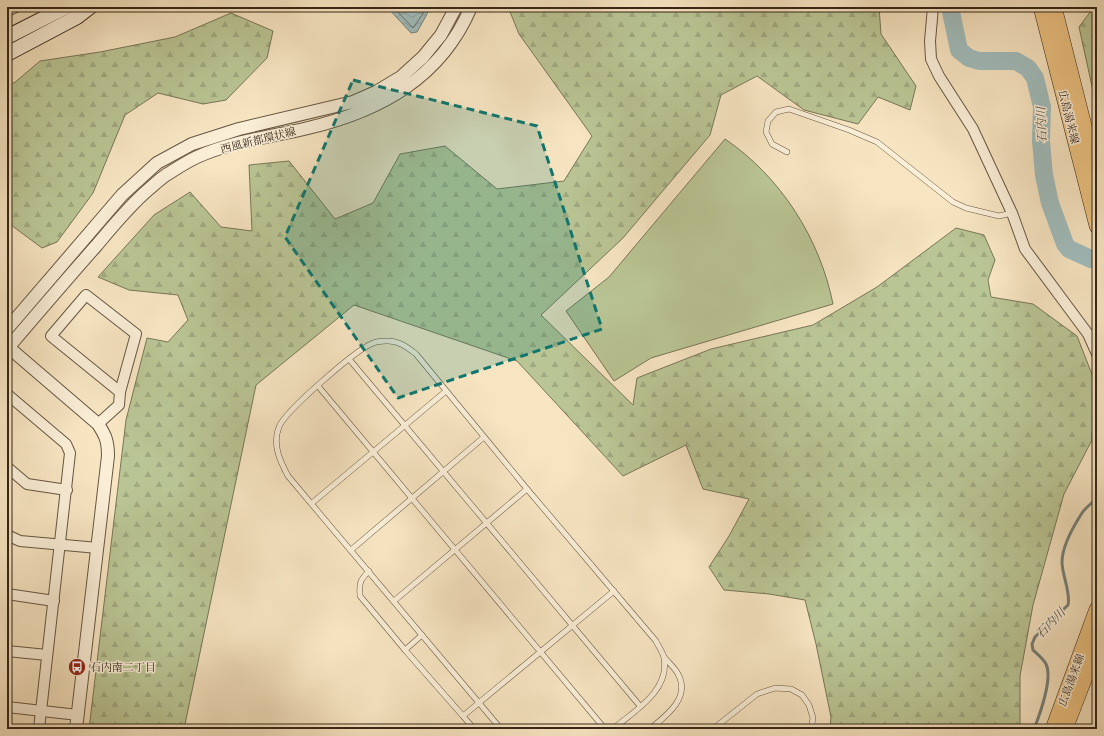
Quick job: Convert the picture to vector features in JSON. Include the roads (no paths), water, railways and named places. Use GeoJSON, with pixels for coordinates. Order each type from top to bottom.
{"type":"FeatureCollection","features":[{"type":"Feature","properties":{"kind":"main road"},"geometry":{"type":"LineString","coordinates":[[7,37],[66,7]]}},
{"type":"Feature","properties":{"kind":"main road"},"geometry":{"type":"LineString","coordinates":[[7,54],[77,17],[90,7]]}},
{"type":"Feature","properties":{"kind":"main road","name":"広島湯来線"},"geometry":{"type":"LineString","coordinates":[[1042,7],[1097,226]]}},
{"type":"Feature","properties":{"kind":"main road","name":"広島湯来線"},"geometry":{"type":"LineString","coordinates":[[1054,7],[1097,177]]}},
{"type":"Feature","properties":{"kind":"main road","name":"広島湯来線"},"geometry":{"type":"LineString","coordinates":[[1052,729],[1097,609]]}},
{"type":"Feature","properties":{"kind":"main road","name":"広島湯来線"},"geometry":{"type":"LineString","coordinates":[[1065,729],[1097,646]]}},
{"type":"Feature","properties":{"kind":"street"},"geometry":{"type":"LineString","coordinates":[[7,11],[16,7]]}},
{"type":"Feature","properties":{"kind":"street","name":"西風新都環状線"},"geometry":{"type":"LineString","coordinates":[[7,329],[122,195],[157,163],[192,144],[239,129],[353,102],[376,92],[401,77],[423,57],[441,34],[456,7]]}},
{"type":"Feature","properties":{"kind":"street","name":"西風新都環状線"},"geometry":{"type":"LineString","coordinates":[[8,348],[133,203],[164,176],[197,157],[219,149],[240,142],[309,128],[356,115],[381,103],[405,89],[426,71],[452,42],[463,25],[471,7]]}},
{"type":"Feature","properties":{"kind":"street"},"geometry":{"type":"LineString","coordinates":[[933,7],[930,41],[931,59],[939,76],[973,129],[992,167],[1012,213],[1025,249],[1088,334],[1097,354]]}},
{"type":"Feature","properties":{"kind":"street"},"geometry":{"type":"LineString","coordinates":[[98,424],[119,405],[120,392],[136,334],[86,295],[51,336],[120,392]]}},
{"type":"Feature","properties":{"kind":"street"},"geometry":{"type":"LineString","coordinates":[[8,348],[98,424],[105,435],[108,445],[98,548],[76,729]]}},
{"type":"Feature","properties":{"kind":"street"},"geometry":{"type":"LineString","coordinates":[[7,394],[66,444],[70,453],[40,729]]}},
{"type":"Feature","properties":{"kind":"street"},"geometry":{"type":"LineString","coordinates":[[7,467],[27,484],[67,490]]}},
{"type":"Feature","properties":{"kind":"street"},"geometry":{"type":"LineString","coordinates":[[7,536],[20,541],[98,548]]}},
{"type":"Feature","properties":{"kind":"street"},"geometry":{"type":"LineString","coordinates":[[7,594],[54,601]]}},
{"type":"Feature","properties":{"kind":"street"},"geometry":{"type":"LineString","coordinates":[[7,651],[47,655]]}},
{"type":"Feature","properties":{"kind":"street"},"geometry":{"type":"LineString","coordinates":[[7,707],[78,715]]}},
{"type":"Feature","properties":{"kind":"lane"},"geometry":{"type":"LineString","coordinates":[[787,152],[772,144],[766,132],[768,121],[776,112],[789,109],[849,130],[877,142],[953,202],[966,208],[999,216],[1012,213]]}},
{"type":"Feature","properties":{"kind":"lane"},"geometry":{"type":"LineString","coordinates":[[501,729],[288,476],[280,460],[276,443],[279,427],[288,413],[349,359],[372,344],[387,341],[402,344],[416,354],[527,489],[656,641],[664,657],[678,674],[681,684],[681,696],[677,704],[668,714],[650,729]]}},
{"type":"Feature","properties":{"kind":"lane"},"geometry":{"type":"LineString","coordinates":[[349,359],[640,706]]}},
{"type":"Feature","properties":{"kind":"lane"},"geometry":{"type":"LineString","coordinates":[[318,386],[605,729]]}},
{"type":"Feature","properties":{"kind":"lane"},"geometry":{"type":"LineString","coordinates":[[312,503],[446,391]]}},
{"type":"Feature","properties":{"kind":"lane"},"geometry":{"type":"LineString","coordinates":[[351,550],[484,437]]}},
{"type":"Feature","properties":{"kind":"lane"},"geometry":{"type":"LineString","coordinates":[[394,601],[527,489]]}},
{"type":"Feature","properties":{"kind":"lane"},"geometry":{"type":"LineString","coordinates":[[369,571],[362,578],[359,587],[360,596],[474,729]]}},
{"type":"Feature","properties":{"kind":"lane"},"geometry":{"type":"LineString","coordinates":[[463,716],[480,704],[614,592]]}},
{"type":"Feature","properties":{"kind":"lane"},"geometry":{"type":"LineString","coordinates":[[405,650],[422,635]]}},
{"type":"Feature","properties":{"kind":"lane"},"geometry":{"type":"LineString","coordinates":[[613,729],[651,697],[660,685],[664,672],[664,657]]}},
{"type":"Feature","properties":{"kind":"lane"},"geometry":{"type":"LineString","coordinates":[[713,729],[757,694],[775,688],[791,689],[802,695],[809,705],[813,718],[811,729]]}},
{"type":"Feature","properties":{"kind":"water"},"geometry":{"type":"Polygon","coordinates":[[[387,7],[430,7],[417,32],[411,33],[387,7]]]}},
{"type":"Feature","properties":{"kind":"waterway","name":"石内川"},"geometry":{"type":"LineString","coordinates":[[950,7],[959,50],[969,58],[979,61],[1016,61],[1028,68],[1035,78],[1042,107],[1041,141],[1044,175],[1050,203],[1065,244],[1069,249],[1091,259]]}},
{"type":"Feature","properties":{"kind":"waterway","name":"石内川"},"geometry":{"type":"LineString","coordinates":[[1034,729],[1045,696],[1048,670],[1045,662],[1033,650],[1032,644],[1035,637],[1068,605],[1069,600],[1063,573],[1062,556],[1072,530],[1082,513],[1097,498]]}},
{"type":"Feature","properties":{"kind":"place","name":"石内南二丁目"},"geometry":{"type":"Point","coordinates":[77,667]}}]}
